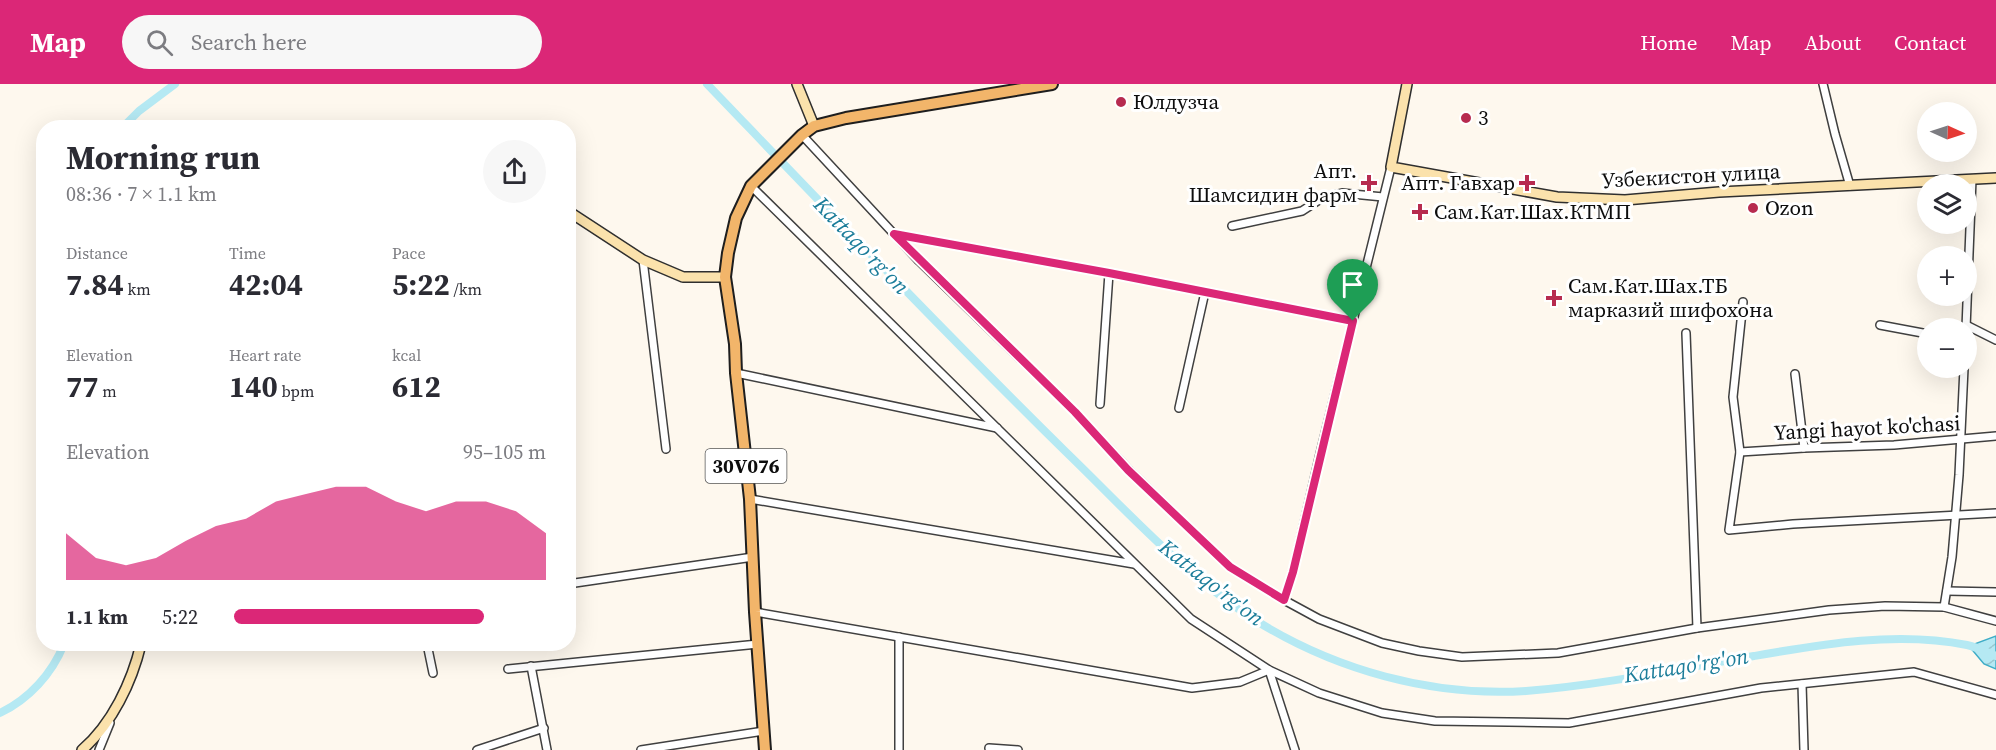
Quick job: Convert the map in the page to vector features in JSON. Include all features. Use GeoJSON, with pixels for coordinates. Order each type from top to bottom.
{"type":"FeatureCollection","features":[{"type":"Feature","properties":{"kind":"main road"},"geometry":{"type":"LineString","coordinates":[[796,84],[814,126],[846,118],[1052,84]]}},
{"type":"Feature","properties":{"kind":"main road"},"geometry":{"type":"LineString","coordinates":[[1391,167],[1407,84]]}},
{"type":"Feature","properties":{"kind":"main road","name":"30V076"},"geometry":{"type":"LineString","coordinates":[[765,750],[750,499],[735,344],[725,277],[735,224],[751,186],[814,126]]}},
{"type":"Feature","properties":{"kind":"main road","name":"Узбекистон улица"},"geometry":{"type":"LineString","coordinates":[[1391,167],[1557,197],[1625,200],[1719,192],[1917,182]]}},
{"type":"Feature","properties":{"kind":"main road","name":"Узбекистон улица"},"geometry":{"type":"LineString","coordinates":[[1977,179],[1996,178]]}},
{"type":"Feature","properties":{"kind":"main road"},"geometry":{"type":"LineString","coordinates":[[576,216],[643,260],[683,277],[725,277]]}},
{"type":"Feature","properties":{"kind":"main road"},"geometry":{"type":"LineString","coordinates":[[82,750],[96,738],[115,709],[139,651]]}},
{"type":"Feature","properties":{"kind":"street"},"geometry":{"type":"LineString","coordinates":[[1823,84],[1834,134],[1850,186]]}},
{"type":"Feature","properties":{"kind":"street"},"geometry":{"type":"LineString","coordinates":[[802,135],[894,234],[1075,412],[1128,470],[1230,567],[1319,618],[1382,643],[1462,657],[1558,652],[1697,628],[1829,610],[1895,606],[1944,607],[1996,621]]}},
{"type":"Feature","properties":{"kind":"street"},"geometry":{"type":"LineString","coordinates":[[1284,600],[1293,572],[1391,167]]}},
{"type":"Feature","properties":{"kind":"street"},"geometry":{"type":"LineString","coordinates":[[751,186],[1191,619],[1269,670],[1319,693],[1382,713],[1435,722],[1569,723],[1761,688],[1914,672],[1996,695]]}},
{"type":"Feature","properties":{"kind":"street"},"geometry":{"type":"LineString","coordinates":[[1232,226],[1302,211],[1322,198],[1342,193],[1383,197]]}},
{"type":"Feature","properties":{"kind":"street"},"geometry":{"type":"LineString","coordinates":[[894,234],[1353,321]]}},
{"type":"Feature","properties":{"kind":"street"},"geometry":{"type":"LineString","coordinates":[[1966,318],[1970,234]]}},
{"type":"Feature","properties":{"kind":"street"},"geometry":{"type":"LineString","coordinates":[[643,260],[666,450]]}},
{"type":"Feature","properties":{"kind":"street"},"geometry":{"type":"LineString","coordinates":[[1100,404],[1109,273]]}},
{"type":"Feature","properties":{"kind":"street"},"geometry":{"type":"LineString","coordinates":[[1179,408],[1205,292]]}},
{"type":"Feature","properties":{"kind":"street"},"geometry":{"type":"LineString","coordinates":[[1743,302],[1733,397],[1740,452],[1729,530],[1793,524],[1996,513]]}},
{"type":"Feature","properties":{"kind":"street"},"geometry":{"type":"LineString","coordinates":[[1880,325],[1917,332]]}},
{"type":"Feature","properties":{"kind":"street"},"geometry":{"type":"LineString","coordinates":[[1977,332],[1996,340]]}},
{"type":"Feature","properties":{"kind":"street"},"geometry":{"type":"LineString","coordinates":[[1686,333],[1697,628]]}},
{"type":"Feature","properties":{"kind":"street"},"geometry":{"type":"LineString","coordinates":[[736,373],[998,428]]}},
{"type":"Feature","properties":{"kind":"street"},"geometry":{"type":"LineString","coordinates":[[1795,374],[1804,448]]}},
{"type":"Feature","properties":{"kind":"street"},"geometry":{"type":"LineString","coordinates":[[1944,607],[1952,557],[1962,440],[1964,378]]}},
{"type":"Feature","properties":{"kind":"street","name":"Yangi hayot ko'chasi"},"geometry":{"type":"LineString","coordinates":[[1740,452],[1894,445],[1996,436]]}},
{"type":"Feature","properties":{"kind":"street"},"geometry":{"type":"LineString","coordinates":[[750,499],[1134,564]]}},
{"type":"Feature","properties":{"kind":"street"},"geometry":{"type":"LineString","coordinates":[[576,583],[753,557]]}},
{"type":"Feature","properties":{"kind":"street"},"geometry":{"type":"LineString","coordinates":[[1947,591],[1996,592]]}},
{"type":"Feature","properties":{"kind":"street"},"geometry":{"type":"LineString","coordinates":[[755,612],[1192,688],[1240,682],[1269,670]]}},
{"type":"Feature","properties":{"kind":"street"},"geometry":{"type":"LineString","coordinates":[[899,637],[899,750]]}},
{"type":"Feature","properties":{"kind":"street"},"geometry":{"type":"LineString","coordinates":[[508,669],[758,644]]}},
{"type":"Feature","properties":{"kind":"street"},"geometry":{"type":"LineString","coordinates":[[428,651],[433,673]]}},
{"type":"Feature","properties":{"kind":"street"},"geometry":{"type":"LineString","coordinates":[[531,666],[548,750]]}},
{"type":"Feature","properties":{"kind":"street"},"geometry":{"type":"LineString","coordinates":[[1269,670],[1295,750]]}},
{"type":"Feature","properties":{"kind":"street"},"geometry":{"type":"LineString","coordinates":[[1802,684],[1804,750]]}},
{"type":"Feature","properties":{"kind":"street"},"geometry":{"type":"LineString","coordinates":[[99,750],[115,709]]}},
{"type":"Feature","properties":{"kind":"street"},"geometry":{"type":"LineString","coordinates":[[477,750],[544,728]]}},
{"type":"Feature","properties":{"kind":"street"},"geometry":{"type":"LineString","coordinates":[[641,750],[764,731]]}},
{"type":"Feature","properties":{"kind":"street"},"geometry":{"type":"LineString","coordinates":[[989,748],[1018,750]]}},
{"type":"Feature","properties":{"kind":"water"},"geometry":{"type":"Polygon","coordinates":[[[1996,636],[1996,669],[1984,664],[1969,646],[1996,636]]]}},
{"type":"Feature","properties":{"kind":"waterway","name":"Kattaqo'rg'on"},"geometry":{"type":"LineString","coordinates":[[130,120],[175,84]]}},
{"type":"Feature","properties":{"kind":"waterway","name":"Kattaqo'rg'on"},"geometry":{"type":"LineString","coordinates":[[707,84],[885,270],[1156,541],[1204,583],[1255,620],[1318,653],[1351,666],[1420,684],[1491,692],[1583,685],[1807,647],[1887,639],[1941,641],[1971,646],[1996,656]]}},
{"type":"Feature","properties":{"kind":"waterway","name":"Kattaqo'rg'on"},"geometry":{"type":"LineString","coordinates":[[0,713],[30,693],[46,675],[61,651]]}},
{"type":"Feature","properties":{"kind":"place","name":"Юлдузча"},"geometry":{"type":"Point","coordinates":[1121,102]}},
{"type":"Feature","properties":{"kind":"place","name":"3"},"geometry":{"type":"Point","coordinates":[1466,118]}},
{"type":"Feature","properties":{"kind":"place","name":"Апт. Шамсидин фарм"},"geometry":{"type":"Point","coordinates":[1369,183]}},
{"type":"Feature","properties":{"kind":"place","name":"Апт. Гавхар"},"geometry":{"type":"Point","coordinates":[1527,183]}},
{"type":"Feature","properties":{"kind":"place","name":"Ozon"},"geometry":{"type":"Point","coordinates":[1753,208]}},
{"type":"Feature","properties":{"kind":"place","name":"Сам.Кат.Шах.КТМП"},"geometry":{"type":"Point","coordinates":[1420,212]}},
{"type":"Feature","properties":{"kind":"place","name":"Сам.Кат.Шах.ТБ марказий шифохона"},"geometry":{"type":"Point","coordinates":[1554,298]}},
{"type":"Feature","properties":{"kind":"route"},"geometry":{"type":"LineString","coordinates":[[894,234],[1353,321],[1293,572],[1284,600],[1230,567],[1128,470],[1075,412],[894,234]]}}]}
